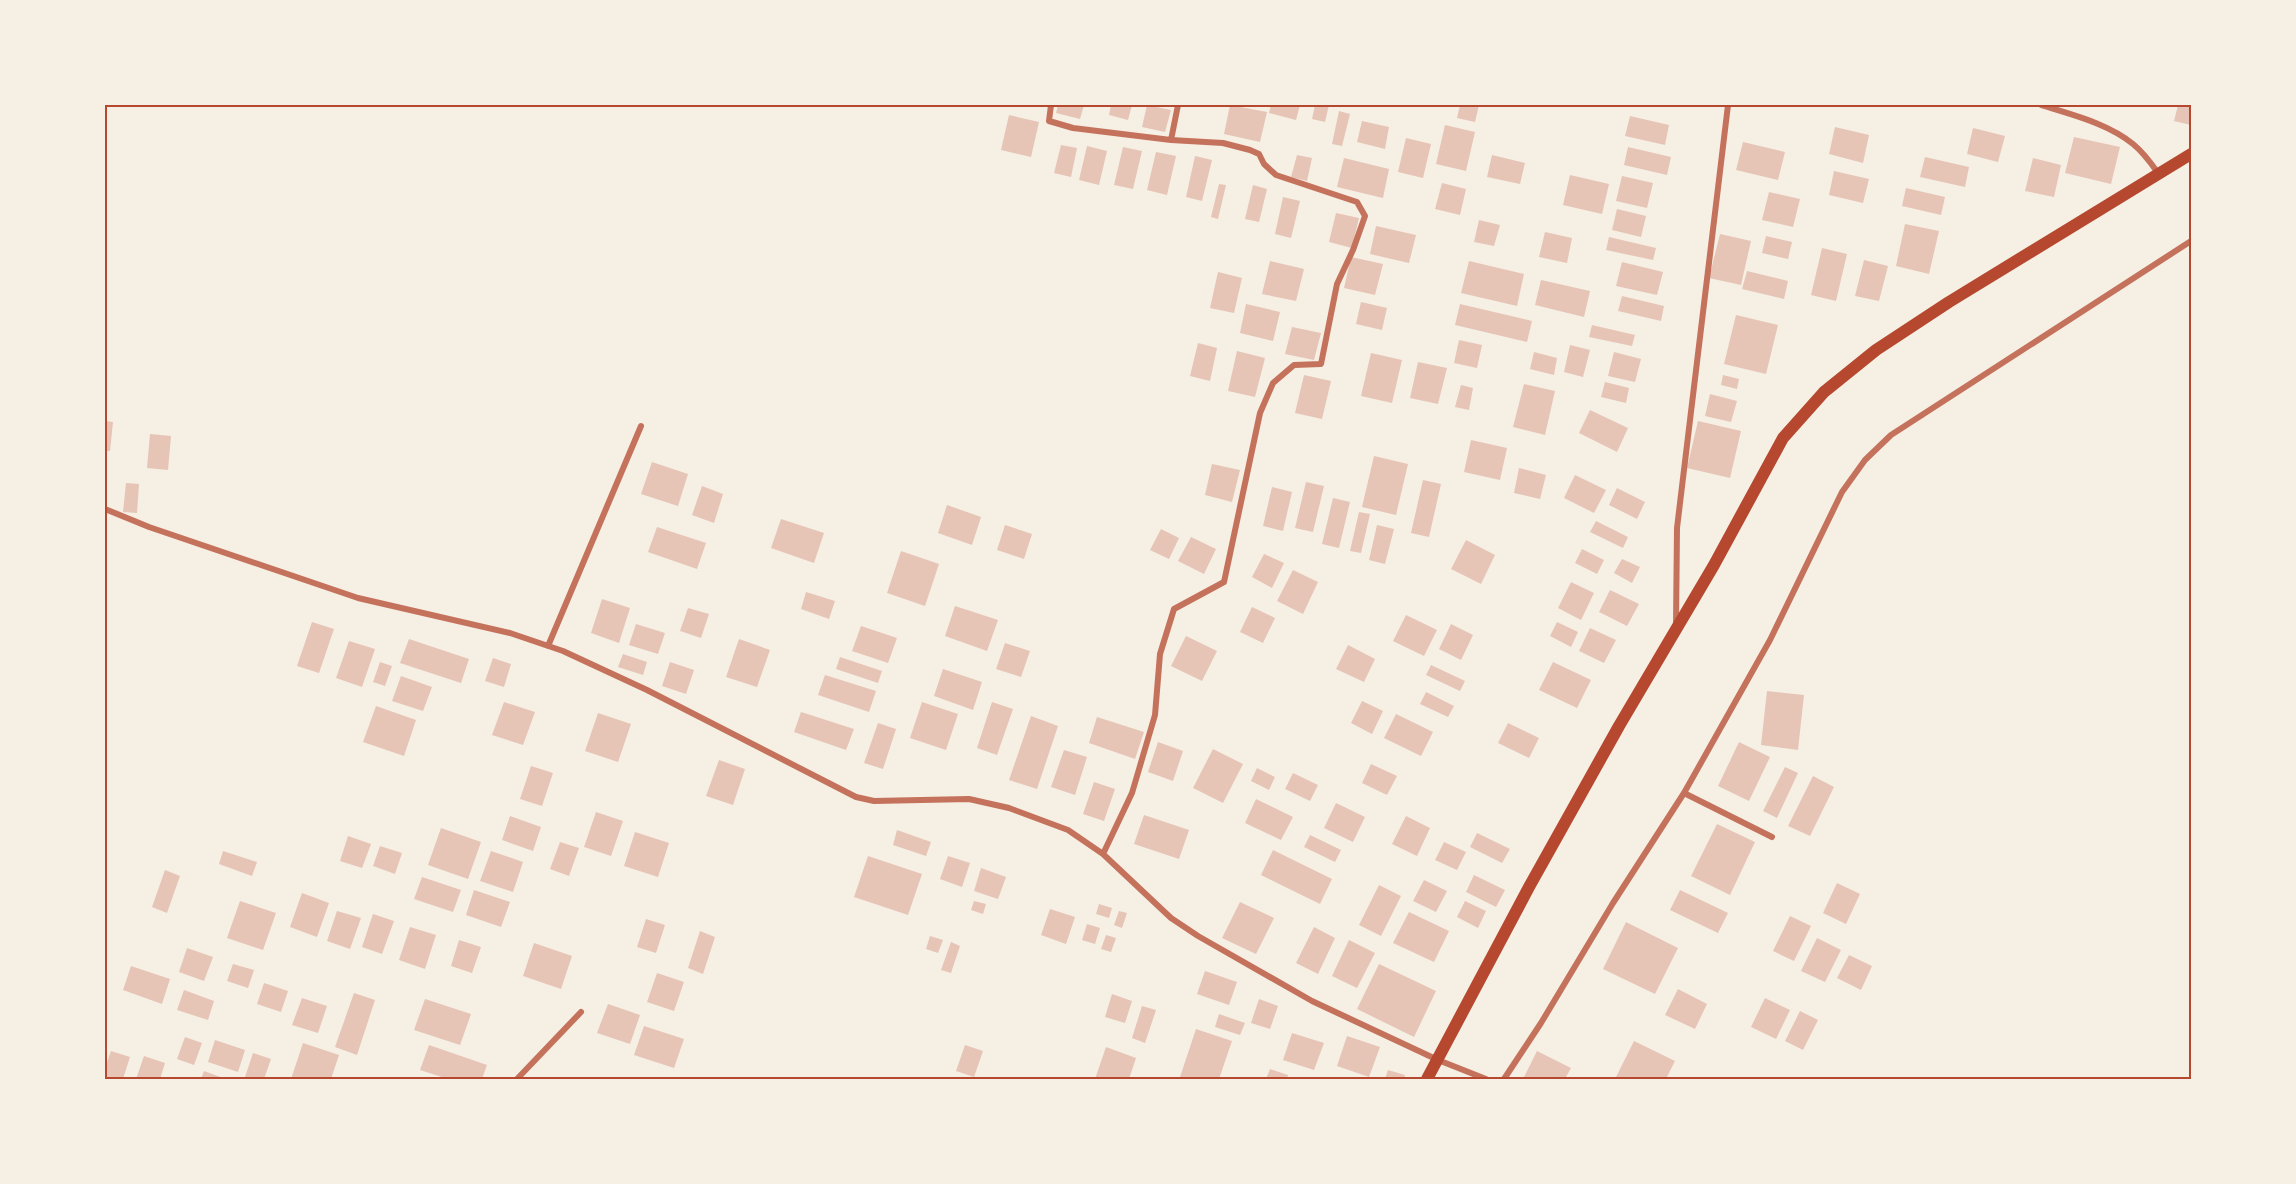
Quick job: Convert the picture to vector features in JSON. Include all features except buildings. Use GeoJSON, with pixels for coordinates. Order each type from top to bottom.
{"type":"FeatureCollection","features":[{"type":"Feature","properties":{"kind":"main road"},"geometry":{"type":"LineString","coordinates":[[1427,1079],[1440,1060],[1529,887],[1676,627],[1714,565],[1783,438],[1824,393],[1876,350],[1949,302],[2191,154]]}},
{"type":"Feature","properties":{"kind":"street"},"geometry":{"type":"LineString","coordinates":[[1051,105],[1049,121],[1072,128],[1171,140],[1223,143],[1250,150],[1258,154],[1264,164],[1276,175],[1357,202],[1365,216],[1353,250],[1337,284],[1321,364],[1294,365],[1273,383],[1260,413],[1224,582],[1174,609],[1160,654],[1155,715],[1132,793],[1103,854]]}},
{"type":"Feature","properties":{"kind":"street"},"geometry":{"type":"LineString","coordinates":[[1171,140],[1178,105]]}},
{"type":"Feature","properties":{"kind":"street"},"geometry":{"type":"LineString","coordinates":[[1676,627],[1677,528],[1728,105]]}},
{"type":"Feature","properties":{"kind":"street"},"geometry":{"type":"LineString","coordinates":[[2041,105],[2083,118],[2133,144],[2158,173]]}},
{"type":"Feature","properties":{"kind":"street"},"geometry":{"type":"LineString","coordinates":[[1504,1079],[1684,793],[1770,640],[1842,492],[1865,459],[1891,435],[2191,241]]}},
{"type":"Feature","properties":{"kind":"street"},"geometry":{"type":"LineString","coordinates":[[548,646],[641,426]]}},
{"type":"Feature","properties":{"kind":"street"},"geometry":{"type":"LineString","coordinates":[[105,510],[358,598],[510,633],[548,646],[647,690],[856,797],[874,801],[969,800],[1010,808],[1068,830],[1103,854],[1171,918],[1198,936],[1312,1001],[1486,1079]]}},
{"type":"Feature","properties":{"kind":"street"},"geometry":{"type":"LineString","coordinates":[[1684,793],[1772,837]]}},
{"type":"Feature","properties":{"kind":"street"},"geometry":{"type":"LineString","coordinates":[[517,1079],[581,1012]]}}]}
